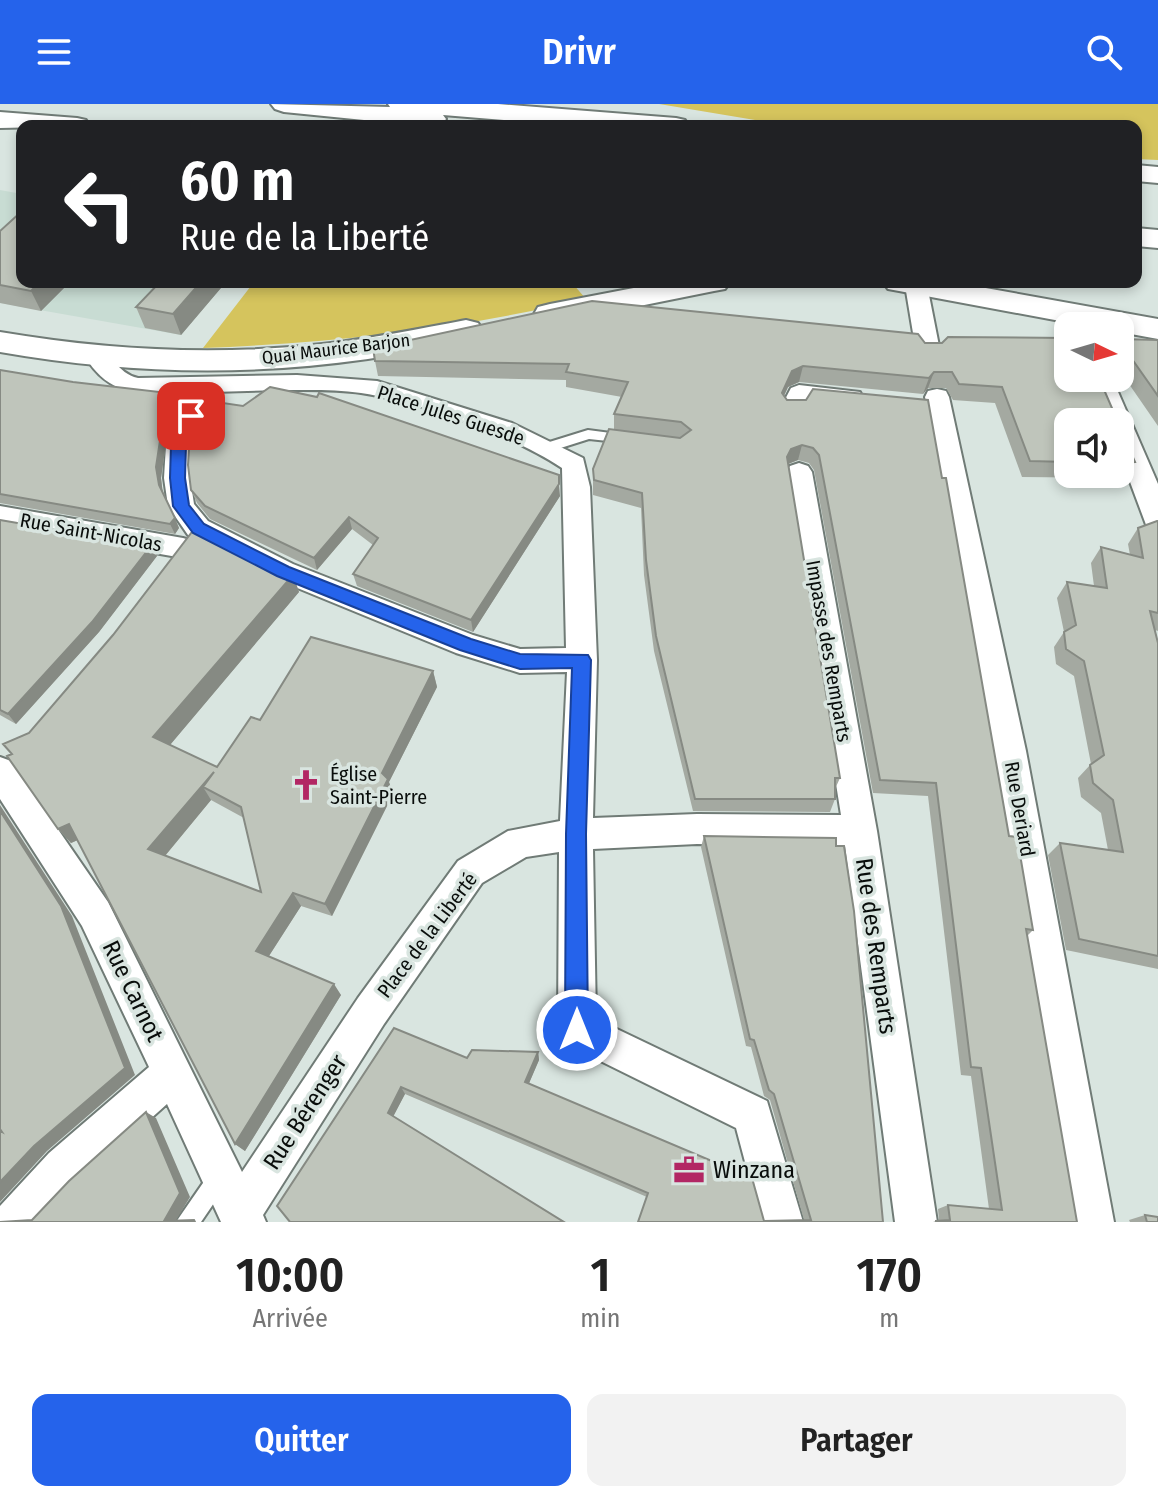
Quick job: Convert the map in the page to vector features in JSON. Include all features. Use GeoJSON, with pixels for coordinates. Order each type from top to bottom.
{"type":"FeatureCollection","features":[{"type":"Feature","properties":{"kind":"main road"},"geometry":{"type":"LineString","coordinates":[[284,104],[329,111],[442,120]]}},
{"type":"Feature","properties":{"kind":"main road"},"geometry":{"type":"LineString","coordinates":[[401,104],[601,120]]}},
{"type":"Feature","properties":{"kind":"main road","name":"Quai Maurice Barjon"},"geometry":{"type":"LineString","coordinates":[[0,342],[97,356],[258,360],[324,354],[683,288]]}},
{"type":"Feature","properties":{"kind":"main road"},"geometry":{"type":"LineString","coordinates":[[926,288],[1054,316]]}},
{"type":"Feature","properties":{"kind":"main road"},"geometry":{"type":"LineString","coordinates":[[1134,326],[1158,329]]}},
{"type":"Feature","properties":{"kind":"street"},"geometry":{"type":"LineString","coordinates":[[909,288],[928,351]]}},
{"type":"Feature","properties":{"kind":"street","name":"Place Jules Guesde"},"geometry":{"type":"LineString","coordinates":[[97,356],[104,370],[126,383],[361,385],[548,447],[574,464],[582,660]]}},
{"type":"Feature","properties":{"kind":"street"},"geometry":{"type":"LineString","coordinates":[[165,572],[190,538],[181,506],[179,445],[204,386]]}},
{"type":"Feature","properties":{"kind":"street"},"geometry":{"type":"LineString","coordinates":[[793,407],[799,393],[877,400]]}},
{"type":"Feature","properties":{"kind":"street","name":"Rue Deriard"},"geometry":{"type":"LineString","coordinates":[[928,402],[1010,751],[1093,1222]]}},
{"type":"Feature","properties":{"kind":"street"},"geometry":{"type":"LineString","coordinates":[[1134,458],[1157,511]]}},
{"type":"Feature","properties":{"kind":"street","name":"Impasse des Remparts"},"geometry":{"type":"LineString","coordinates":[[799,472],[860,831]]}},
{"type":"Feature","properties":{"kind":"street","name":"Rue Saint-Nicolas"},"geometry":{"type":"LineString","coordinates":[[0,516],[190,538],[283,571],[466,645],[520,661],[582,660]]}},
{"type":"Feature","properties":{"kind":"street"},"geometry":{"type":"LineString","coordinates":[[582,660],[576,834],[577,1030],[753,1115],[782,1222]]}},
{"type":"Feature","properties":{"kind":"street","name":"Rue Carnot"},"geometry":{"type":"LineString","coordinates":[[5,754],[95,914],[242,1218]]}},
{"type":"Feature","properties":{"kind":"street","name":"Rue des Remparts"},"geometry":{"type":"LineString","coordinates":[[697,829],[860,831],[916,1222]]}},
{"type":"Feature","properties":{"kind":"street","name":"Place de la Liberté"},"geometry":{"type":"LineString","coordinates":[[371,1011],[470,872],[520,842],[576,834],[697,829]]}},
{"type":"Feature","properties":{"kind":"street","name":"Rue Bérenger"},"geometry":{"type":"LineString","coordinates":[[242,1218],[371,1011]]}},
{"type":"Feature","properties":{"kind":"street"},"geometry":{"type":"LineString","coordinates":[[14,1222],[64,1168],[174,1072]]}},
{"type":"Feature","properties":{"kind":"lane"},"geometry":{"type":"LineString","coordinates":[[548,447],[588,434],[633,440]]}},
{"type":"Feature","properties":{"kind":"lane"},"geometry":{"type":"LineString","coordinates":[[187,1222],[221,1176]]}},
{"type":"Feature","properties":{"kind":"shaded area"},"geometry":{"type":"Polygon","coordinates":[[[659,104],[1158,104],[1158,160],[1142,159],[1142,120],[755,120],[659,104]]]}},
{"type":"Feature","properties":{"kind":"shaded area"},"geometry":{"type":"Polygon","coordinates":[[[0,190],[16,193],[16,288],[221,288],[181,335],[0,303],[0,190]]]}},
{"type":"Feature","properties":{"kind":"shaded area"},"geometry":{"type":"Polygon","coordinates":[[[249,288],[576,288],[586,299],[492,319],[396,333],[203,348],[249,288]]]}},
{"type":"Feature","properties":{"kind":"building"},"geometry":{"type":"Polygon","coordinates":[[[16,216],[16,288],[34,288],[31,291],[0,285],[0,231],[16,216]]]}},
{"type":"Feature","properties":{"kind":"building"},"geometry":{"type":"Polygon","coordinates":[[[154,288],[196,288],[173,314],[136,307],[154,288]]]}},
{"type":"Feature","properties":{"kind":"building"},"geometry":{"type":"Polygon","coordinates":[[[592,301],[918,334],[925,343],[942,343],[948,337],[1054,338],[1054,392],[1105,392],[1112,408],[1054,408],[1054,462],[1030,461],[1002,387],[959,384],[952,372],[934,372],[929,378],[803,366],[792,371],[782,393],[787,400],[806,400],[813,389],[928,400],[942,478],[946,478],[1009,836],[1017,837],[1033,930],[1026,929],[1077,1222],[936,1222],[950,1220],[948,1205],[1002,1210],[981,1068],[971,1067],[936,783],[880,780],[819,455],[813,448],[802,445],[791,449],[787,457],[840,778],[835,778],[835,799],[695,799],[656,636],[646,560],[642,493],[594,480],[593,469],[609,429],[680,438],[691,430],[681,422],[614,414],[628,382],[566,372],[569,364],[375,361],[373,348],[592,301]]]}},
{"type":"Feature","properties":{"kind":"building"},"geometry":{"type":"Polygon","coordinates":[[[1134,339],[1158,340],[1158,396],[1134,362],[1134,339]]]}},
{"type":"Feature","properties":{"kind":"building"},"geometry":{"type":"Polygon","coordinates":[[[0,370],[177,394],[161,434],[156,467],[159,485],[175,518],[170,524],[0,494],[0,370]]]}},
{"type":"Feature","properties":{"kind":"building"},"geometry":{"type":"Polygon","coordinates":[[[270,387],[317,397],[319,393],[559,475],[559,484],[471,620],[353,574],[378,538],[349,517],[314,558],[205,506],[191,490],[188,465],[190,433],[203,400],[243,406],[270,387]]]}},
{"type":"Feature","properties":{"kind":"building"},"geometry":{"type":"Polygon","coordinates":[[[0,520],[151,546],[92,622],[8,714],[0,710],[0,520]]]}},
{"type":"Feature","properties":{"kind":"building"},"geometry":{"type":"Polygon","coordinates":[[[1158,521],[1158,613],[1150,611],[1158,643],[1158,956],[1079,939],[1060,843],[1123,852],[1113,800],[1093,783],[1090,765],[1104,755],[1084,661],[1066,649],[1064,632],[1076,625],[1067,582],[1107,588],[1101,547],[1143,558],[1138,528],[1158,521]]]}},
{"type":"Feature","properties":{"kind":"building"},"geometry":{"type":"Polygon","coordinates":[[[195,528],[293,575],[153,737],[217,767],[251,717],[260,720],[311,637],[433,671],[382,773],[388,779],[325,904],[293,893],[256,951],[334,984],[235,1144],[69,824],[58,829],[7,756],[12,754],[3,744],[29,733],[113,635],[195,528]],[[214,772],[148,849],[261,892],[241,807],[203,787],[214,772]]]}},
{"type":"Feature","properties":{"kind":"building"},"geometry":{"type":"Polygon","coordinates":[[[0,811],[61,906],[125,1068],[34,1146],[0,1182],[2,1132],[0,811]]]}},
{"type":"Feature","properties":{"kind":"building"},"geometry":{"type":"Polygon","coordinates":[[[704,836],[836,838],[836,846],[844,846],[854,911],[883,1222],[638,1222],[648,1193],[401,1087],[388,1113],[564,1222],[290,1222],[277,1206],[394,1028],[467,1058],[472,1050],[538,1052],[525,1082],[752,1178],[764,1221],[811,1220],[774,1094],[769,1090],[754,1040],[750,1039],[704,836]]]}},
{"type":"Feature","properties":{"kind":"building"},"geometry":{"type":"Polygon","coordinates":[[[146,1112],[180,1193],[164,1221],[195,1222],[0,1222],[32,1220],[69,1181],[146,1112]]]}},
{"type":"Feature","properties":{"kind":"building"},"geometry":{"type":"Polygon","coordinates":[[[1145,1215],[1158,1217],[1158,1222],[1147,1222],[1145,1215]]]}},
{"type":"Feature","properties":{"kind":"place","name":"Église Saint-Pierre"},"geometry":{"type":"Point","coordinates":[306,785]}},
{"type":"Feature","properties":{"kind":"place","name":"Winzana"},"geometry":{"type":"Point","coordinates":[689,1170]}},
{"type":"Feature","properties":{"kind":"route"},"geometry":{"type":"LineString","coordinates":[[191,416],[179,445],[177,478],[181,506],[198,528],[283,571],[466,645],[520,661],[582,660],[576,834],[577,1030]]}}]}
